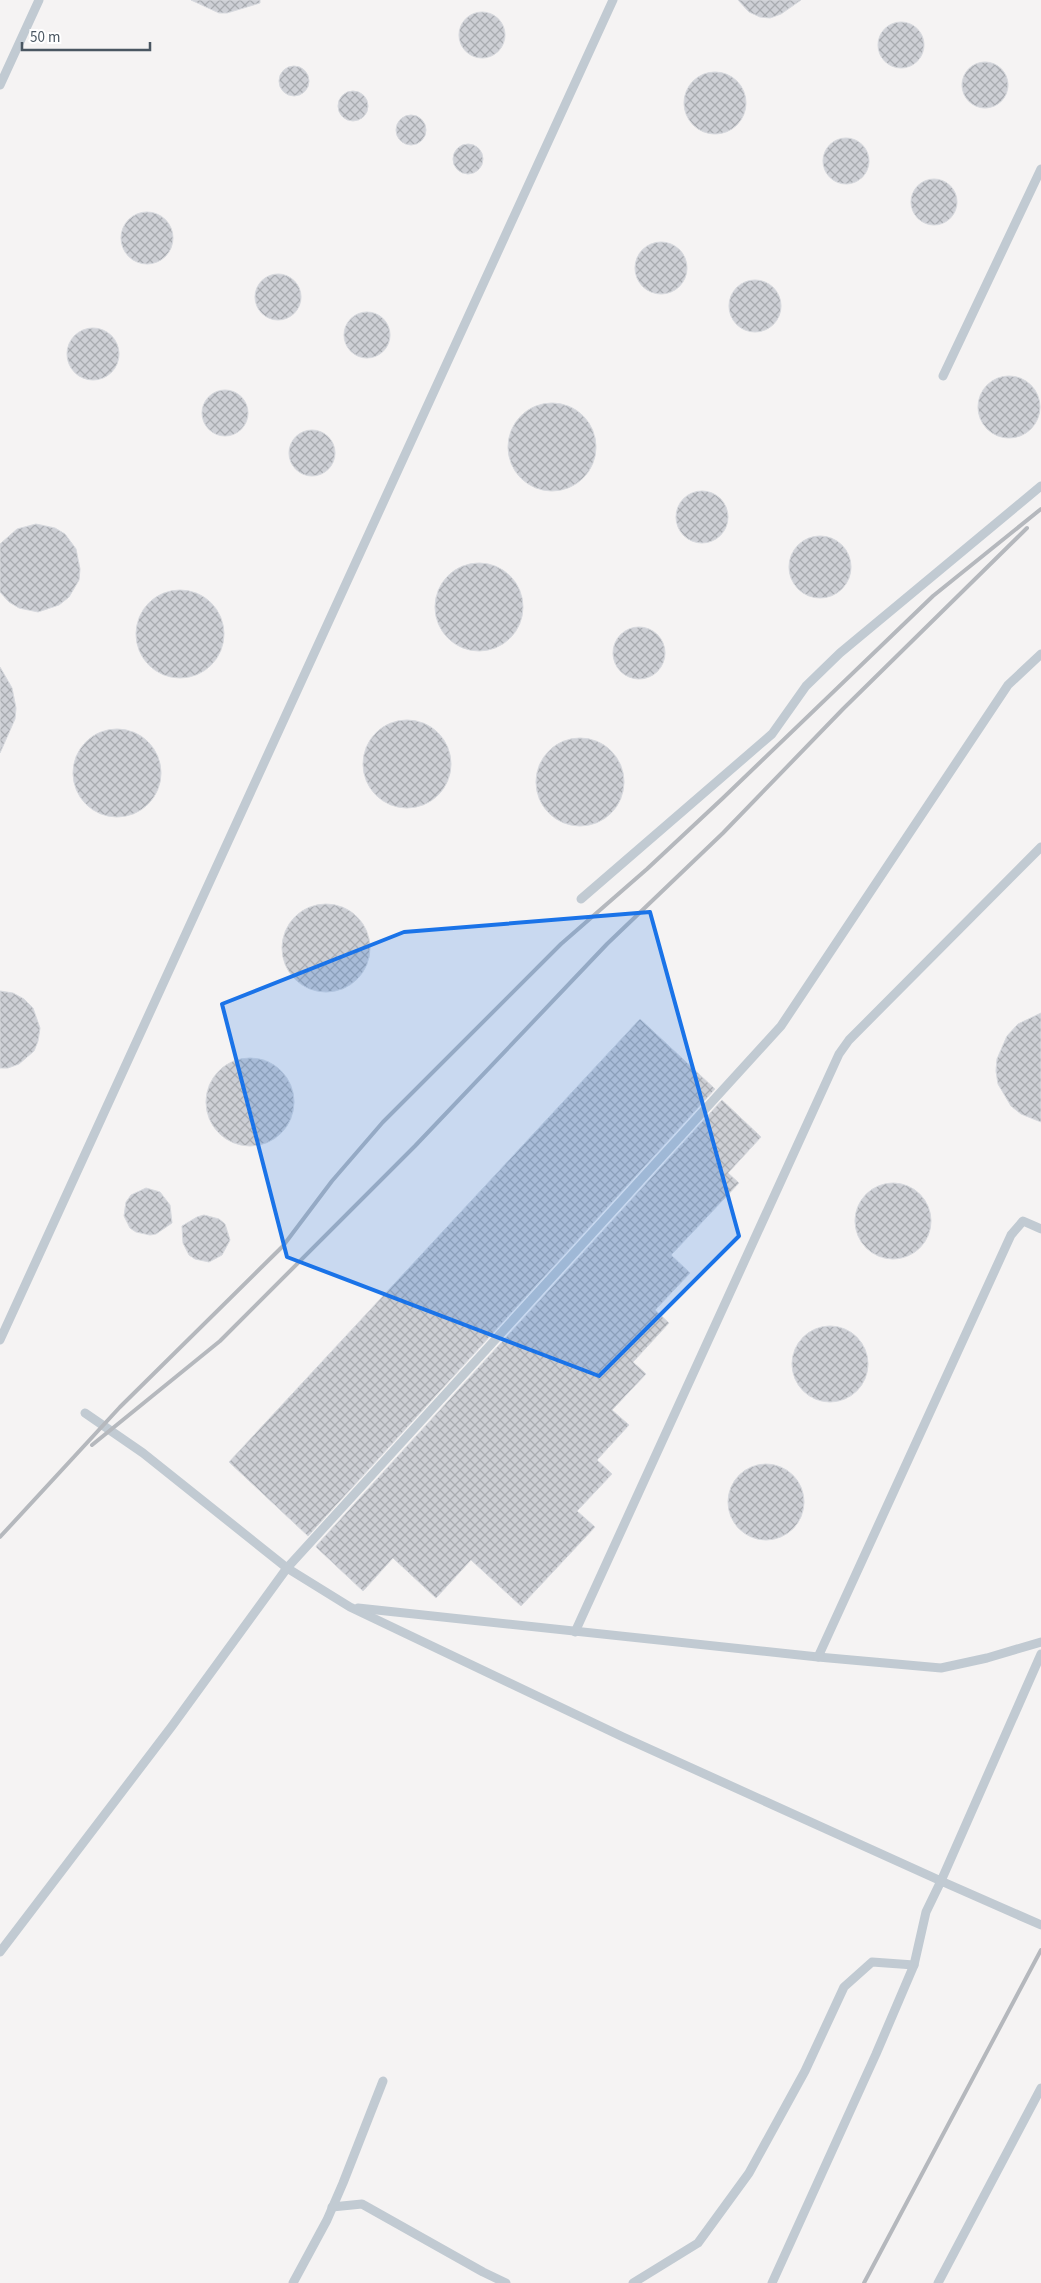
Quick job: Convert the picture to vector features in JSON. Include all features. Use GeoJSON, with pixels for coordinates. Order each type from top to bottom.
{"type":"FeatureCollection","features":[{"type":"Feature","properties":{"kind":"lane"},"geometry":{"type":"LineString","coordinates":[[0,85],[39,0]]}},
{"type":"Feature","properties":{"kind":"lane"},"geometry":{"type":"LineString","coordinates":[[0,1340],[613,0]]}},
{"type":"Feature","properties":{"kind":"lane"},"geometry":{"type":"LineString","coordinates":[[943,376],[1041,170]]}},
{"type":"Feature","properties":{"kind":"lane"},"geometry":{"type":"LineString","coordinates":[[581,899],[772,734],[806,686],[840,653],[1041,486]]}},
{"type":"Feature","properties":{"kind":"lane"},"geometry":{"type":"LineString","coordinates":[[0,1952],[172,1726],[287,1568],[781,1026],[1008,685],[1041,654]]}},
{"type":"Feature","properties":{"kind":"lane"},"geometry":{"type":"LineString","coordinates":[[575,1632],[839,1054],[849,1040],[1041,847]]}},
{"type":"Feature","properties":{"kind":"lane"},"geometry":{"type":"LineString","coordinates":[[818,1657],[1011,1235],[1023,1221],[1041,1229]]}},
{"type":"Feature","properties":{"kind":"lane"},"geometry":{"type":"LineString","coordinates":[[85,1413],[143,1453],[287,1568],[350,1607],[623,1737],[1041,1926]]}},
{"type":"Feature","properties":{"kind":"lane"},"geometry":{"type":"LineString","coordinates":[[350,1607],[575,1632],[942,1668],[987,1658],[1041,1642]]}},
{"type":"Feature","properties":{"kind":"lane"},"geometry":{"type":"LineString","coordinates":[[772,2283],[876,2054],[914,1965],[926,1912],[1041,1654]]}},
{"type":"Feature","properties":{"kind":"lane"},"geometry":{"type":"LineString","coordinates":[[633,2283],[698,2243],[749,2173],[805,2071],[844,1986],[872,1962],[914,1965]]}},
{"type":"Feature","properties":{"kind":"lane"},"geometry":{"type":"LineString","coordinates":[[293,2283],[332,2207],[383,2081]]}},
{"type":"Feature","properties":{"kind":"lane"},"geometry":{"type":"LineString","coordinates":[[938,2283],[1041,2088]]}},
{"type":"Feature","properties":{"kind":"lane"},"geometry":{"type":"LineString","coordinates":[[332,2207],[362,2204],[506,2283]]}},
{"type":"Feature","properties":{"kind":"highlighted area"},"geometry":{"type":"Polygon","coordinates":[[[650,912],[739,1236],[599,1376],[287,1257],[222,1004],[404,932],[650,912]]]}},
{"type":"Feature","properties":{"kind":"building"},"geometry":{"type":"Polygon","coordinates":[[[191,0],[260,0],[260,3],[227,13],[219,13],[191,0]]]}},
{"type":"Feature","properties":{"kind":"building"},"geometry":{"type":"Polygon","coordinates":[[[738,0],[801,0],[781,14],[770,18],[760,17],[749,12],[738,0]]]}},
{"type":"Feature","properties":{"kind":"building"},"geometry":{"type":"Polygon","coordinates":[[[482,12],[495,16],[501,22],[505,35],[501,48],[495,54],[482,58],[469,54],[463,48],[459,35],[463,22],[469,16],[482,12]]]}},
{"type":"Feature","properties":{"kind":"building"},"geometry":{"type":"Polygon","coordinates":[[[901,22],[914,26],[920,32],[924,45],[920,58],[914,64],[901,68],[888,64],[882,58],[878,45],[882,32],[888,26],[901,22]]]}},
{"type":"Feature","properties":{"kind":"building"},"geometry":{"type":"Polygon","coordinates":[[[985,62],[998,66],[1004,72],[1008,85],[1004,98],[998,104],[985,108],[972,104],[966,98],[962,85],[966,72],[972,66],[985,62]]]}},
{"type":"Feature","properties":{"kind":"building"},"geometry":{"type":"Polygon","coordinates":[[[294,66],[305,70],[309,81],[305,92],[294,96],[283,92],[279,81],[283,70],[294,66]]]}},
{"type":"Feature","properties":{"kind":"building"},"geometry":{"type":"Polygon","coordinates":[[[715,72],[727,75],[737,81],[743,91],[746,103],[743,115],[737,125],[727,131],[715,134],[703,131],[693,125],[687,115],[684,103],[687,91],[693,81],[703,75],[715,72]]]}},
{"type":"Feature","properties":{"kind":"building"},"geometry":{"type":"Polygon","coordinates":[[[353,91],[364,95],[368,106],[364,117],[353,121],[342,117],[338,106],[342,95],[353,91]]]}},
{"type":"Feature","properties":{"kind":"building"},"geometry":{"type":"Polygon","coordinates":[[[411,115],[422,119],[426,130],[422,141],[411,145],[400,141],[396,130],[400,119],[411,115]]]}},
{"type":"Feature","properties":{"kind":"building"},"geometry":{"type":"Polygon","coordinates":[[[846,138],[859,142],[865,148],[869,161],[865,174],[859,180],[846,184],[833,180],[827,174],[823,161],[827,148],[833,142],[846,138]]]}},
{"type":"Feature","properties":{"kind":"building"},"geometry":{"type":"Polygon","coordinates":[[[468,144],[479,148],[483,159],[479,170],[468,174],[457,170],[453,159],[457,148],[468,144]]]}},
{"type":"Feature","properties":{"kind":"building"},"geometry":{"type":"Polygon","coordinates":[[[934,179],[947,183],[953,189],[957,202],[953,215],[947,221],[934,225],[921,221],[915,215],[911,202],[915,189],[921,183],[934,179]]]}},
{"type":"Feature","properties":{"kind":"building"},"geometry":{"type":"Polygon","coordinates":[[[142,212],[152,212],[166,219],[173,233],[173,243],[166,257],[152,264],[142,264],[132,260],[125,253],[121,243],[121,233],[125,223],[132,216],[142,212]]]}},
{"type":"Feature","properties":{"kind":"building"},"geometry":{"type":"Polygon","coordinates":[[[656,242],[666,242],[680,249],[687,263],[687,273],[680,287],[666,294],[656,294],[646,290],[639,283],[635,273],[635,263],[639,253],[646,246],[656,242]]]}},
{"type":"Feature","properties":{"kind":"building"},"geometry":{"type":"Polygon","coordinates":[[[278,274],[291,278],[297,284],[301,297],[297,310],[291,316],[278,320],[265,316],[259,310],[255,297],[259,284],[265,278],[278,274]]]}},
{"type":"Feature","properties":{"kind":"building"},"geometry":{"type":"Polygon","coordinates":[[[750,280],[760,280],[774,287],[781,301],[781,311],[774,325],[760,332],[750,332],[740,328],[733,321],[729,311],[729,301],[733,291],[740,284],[750,280]]]}},
{"type":"Feature","properties":{"kind":"building"},"geometry":{"type":"Polygon","coordinates":[[[367,312],[380,316],[386,322],[390,335],[386,348],[380,354],[367,358],[354,354],[348,348],[344,335],[348,322],[354,316],[367,312]]]}},
{"type":"Feature","properties":{"kind":"building"},"geometry":{"type":"Polygon","coordinates":[[[88,328],[98,328],[112,335],[119,349],[119,359],[112,373],[98,380],[88,380],[78,376],[71,369],[67,359],[67,349],[71,339],[78,332],[88,328]]]}},
{"type":"Feature","properties":{"kind":"building"},"geometry":{"type":"Polygon","coordinates":[[[1009,376],[1021,379],[1031,385],[1037,395],[1040,407],[1037,419],[1031,429],[1021,435],[1009,438],[997,435],[987,429],[981,419],[978,407],[981,395],[987,385],[997,379],[1009,376]]]}},
{"type":"Feature","properties":{"kind":"building"},"geometry":{"type":"Polygon","coordinates":[[[225,390],[238,394],[244,400],[248,413],[244,426],[238,432],[225,436],[212,432],[206,426],[202,413],[206,400],[212,394],[225,390]]]}},
{"type":"Feature","properties":{"kind":"building"},"geometry":{"type":"Polygon","coordinates":[[[552,403],[569,407],[583,416],[592,430],[596,447],[592,464],[583,478],[569,487],[552,491],[535,487],[521,478],[512,464],[508,447],[512,430],[521,416],[535,407],[552,403]]]}},
{"type":"Feature","properties":{"kind":"building"},"geometry":{"type":"Polygon","coordinates":[[[312,430],[325,434],[331,440],[335,453],[331,466],[325,472],[312,476],[299,472],[293,466],[289,453],[293,440],[299,434],[312,430]]]}},
{"type":"Feature","properties":{"kind":"building"},"geometry":{"type":"Polygon","coordinates":[[[697,491],[707,491],[721,498],[728,512],[728,522],[721,536],[707,543],[697,543],[687,539],[680,532],[676,522],[676,512],[680,502],[687,495],[697,491]]]}},
{"type":"Feature","properties":{"kind":"building"},"geometry":{"type":"Polygon","coordinates":[[[36,524],[55,528],[65,534],[76,549],[80,569],[79,580],[69,597],[59,605],[38,612],[19,608],[9,602],[0,592],[0,544],[17,529],[36,524]]]}},
{"type":"Feature","properties":{"kind":"building"},"geometry":{"type":"Polygon","coordinates":[[[820,536],[832,539],[842,545],[848,555],[851,567],[848,579],[842,589],[832,595],[820,598],[808,595],[798,589],[792,579],[789,567],[792,555],[798,545],[808,539],[820,536]]]}},
{"type":"Feature","properties":{"kind":"building"},"geometry":{"type":"Polygon","coordinates":[[[479,563],[496,567],[510,576],[519,590],[523,607],[519,624],[510,638],[496,647],[479,651],[462,647],[448,638],[439,624],[435,607],[439,590],[448,576],[462,567],[479,563]]]}},
{"type":"Feature","properties":{"kind":"building"},"geometry":{"type":"Polygon","coordinates":[[[180,590],[197,594],[211,603],[220,617],[224,634],[220,651],[211,665],[197,674],[180,678],[163,674],[149,665],[140,651],[136,634],[140,617],[149,603],[163,594],[180,590]]]}},
{"type":"Feature","properties":{"kind":"building"},"geometry":{"type":"Polygon","coordinates":[[[634,627],[644,627],[658,634],[665,648],[665,658],[658,672],[644,679],[634,679],[624,675],[617,668],[613,658],[613,648],[617,638],[624,631],[634,627]]]}},
{"type":"Feature","properties":{"kind":"building"},"geometry":{"type":"Polygon","coordinates":[[[0,667],[12,688],[16,708],[15,719],[0,753],[0,667]]]}},
{"type":"Feature","properties":{"kind":"building"},"geometry":{"type":"Polygon","coordinates":[[[407,720],[424,724],[438,733],[447,747],[451,764],[447,781],[438,795],[424,804],[407,808],[390,804],[376,795],[367,781],[363,764],[367,747],[376,733],[390,724],[407,720]]]}},
{"type":"Feature","properties":{"kind":"building"},"geometry":{"type":"Polygon","coordinates":[[[117,729],[134,733],[148,742],[157,756],[161,773],[157,790],[148,804],[134,813],[117,817],[100,813],[86,804],[77,790],[73,773],[77,756],[86,742],[100,733],[117,729]]]}},
{"type":"Feature","properties":{"kind":"building"},"geometry":{"type":"Polygon","coordinates":[[[580,738],[597,742],[611,751],[620,765],[624,782],[620,799],[611,813],[597,822],[580,826],[563,822],[549,813],[540,799],[536,782],[540,765],[549,751],[563,742],[580,738]]]}},
{"type":"Feature","properties":{"kind":"building"},"geometry":{"type":"Polygon","coordinates":[[[326,904],[343,908],[357,917],[366,931],[370,948],[366,965],[357,979],[343,988],[326,992],[309,988],[295,979],[286,965],[282,948],[286,931],[295,917],[309,908],[326,904]]]}},
{"type":"Feature","properties":{"kind":"building"},"geometry":{"type":"Polygon","coordinates":[[[0,991],[13,993],[24,999],[33,1008],[40,1028],[34,1051],[19,1064],[8,1068],[0,1068],[0,991]]]}},
{"type":"Feature","properties":{"kind":"building"},"geometry":{"type":"Polygon","coordinates":[[[1041,1013],[1041,1122],[1021,1114],[1011,1106],[998,1084],[996,1071],[997,1059],[1007,1036],[1018,1024],[1041,1013]]]}},
{"type":"Feature","properties":{"kind":"building"},"geometry":{"type":"Polygon","coordinates":[[[640,1019],[715,1089],[308,1536],[229,1462],[640,1019]]]}},
{"type":"Feature","properties":{"kind":"building"},"geometry":{"type":"Polygon","coordinates":[[[250,1058],[267,1062],[281,1071],[290,1085],[294,1102],[290,1119],[281,1133],[267,1142],[250,1146],[233,1142],[219,1133],[210,1119],[206,1102],[210,1085],[219,1071],[233,1062],[250,1058]]]}},
{"type":"Feature","properties":{"kind":"building"},"geometry":{"type":"Polygon","coordinates":[[[722,1100],[761,1137],[728,1173],[739,1183],[671,1255],[690,1273],[655,1310],[669,1323],[633,1362],[646,1374],[612,1410],[629,1425],[597,1460],[612,1474],[577,1511],[595,1527],[521,1606],[471,1560],[436,1598],[393,1558],[363,1591],[316,1547],[317,1545],[722,1100]]]}},
{"type":"Feature","properties":{"kind":"building"},"geometry":{"type":"Polygon","coordinates":[[[886,1183],[900,1183],[914,1189],[925,1200],[931,1214],[928,1236],[920,1248],[900,1259],[886,1259],[872,1253],[861,1242],[855,1228],[855,1214],[861,1200],[872,1189],[886,1183]]]}},
{"type":"Feature","properties":{"kind":"building"},"geometry":{"type":"Polygon","coordinates":[[[146,1188],[160,1192],[170,1205],[172,1223],[156,1234],[150,1235],[136,1232],[130,1228],[124,1216],[126,1202],[131,1195],[146,1188]]]}},
{"type":"Feature","properties":{"kind":"building"},"geometry":{"type":"Polygon","coordinates":[[[204,1215],[219,1219],[225,1224],[230,1240],[222,1255],[209,1262],[195,1259],[189,1255],[183,1243],[182,1226],[204,1215]]]}},
{"type":"Feature","properties":{"kind":"building"},"geometry":{"type":"Polygon","coordinates":[[[823,1326],[837,1326],[851,1332],[862,1343],[868,1357],[865,1379],[857,1391],[837,1402],[823,1402],[809,1396],[798,1385],[792,1371],[792,1357],[798,1343],[809,1332],[823,1326]]]}},
{"type":"Feature","properties":{"kind":"building"},"geometry":{"type":"Polygon","coordinates":[[[759,1464],[773,1464],[787,1470],[798,1481],[804,1495],[801,1517],[793,1529],[773,1540],[759,1540],[745,1534],[734,1523],[728,1509],[728,1495],[734,1481],[745,1470],[759,1464]]]}},
{"type":"Feature","properties":{"kind":"railway"},"geometry":{"type":"LineString","coordinates":[[0,1537],[120,1407],[283,1246],[332,1181],[383,1122],[561,944],[647,869],[723,798],[933,596],[1041,509]]}},
{"type":"Feature","properties":{"kind":"railway"},"geometry":{"type":"LineString","coordinates":[[92,1445],[220,1341],[415,1146],[607,944],[723,833],[843,709],[1027,528]]}},
{"type":"Feature","properties":{"kind":"railway"},"geometry":{"type":"LineString","coordinates":[[864,2283],[1041,1950]]}}]}
